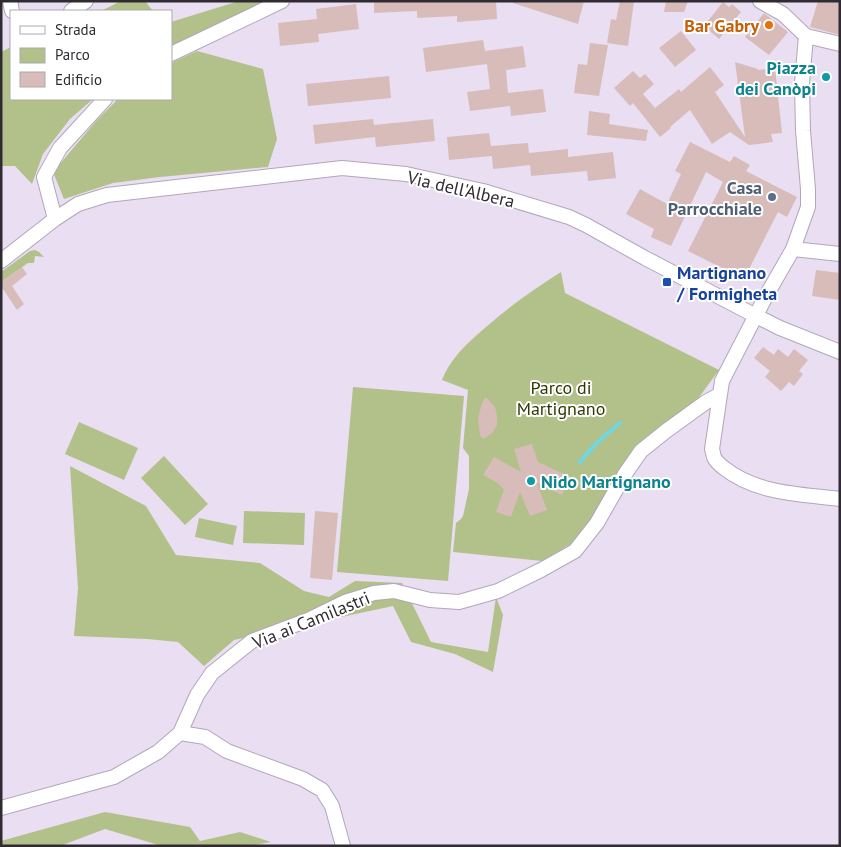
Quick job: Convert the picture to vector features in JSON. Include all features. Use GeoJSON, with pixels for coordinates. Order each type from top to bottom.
{"type":"FeatureCollection","features":[{"type":"Feature","properties":{"kind":"street"},"geometry":{"type":"LineString","coordinates":[[72,10],[86,1]]}},
{"type":"Feature","properties":{"kind":"street"},"geometry":{"type":"LineString","coordinates":[[172,54],[282,1]]}},
{"type":"Feature","properties":{"kind":"street"},"geometry":{"type":"LineString","coordinates":[[760,1],[783,14],[806,36],[840,44]]}},
{"type":"Feature","properties":{"kind":"street"},"geometry":{"type":"LineString","coordinates":[[806,36],[802,91],[808,207],[793,249],[722,381],[712,449],[718,464],[746,482],[792,494],[840,499]]}},
{"type":"Feature","properties":{"kind":"street"},"geometry":{"type":"LineString","coordinates":[[55,219],[44,177],[60,148],[104,100]]}},
{"type":"Feature","properties":{"kind":"street","name":"Via dell'Albera"},"geometry":{"type":"LineString","coordinates":[[1,261],[55,219],[78,204],[107,195],[342,168],[406,174],[482,191],[569,218],[603,234],[780,328],[840,352]]}},
{"type":"Feature","properties":{"kind":"street"},"geometry":{"type":"LineString","coordinates":[[793,249],[840,254]]}},
{"type":"Feature","properties":{"kind":"street","name":"Via ai Camilastri"},"geometry":{"type":"LineString","coordinates":[[1,808],[114,777],[158,752],[180,733],[197,695],[212,673],[252,641],[308,620],[346,602],[374,593],[394,591],[430,600],[459,602],[498,591],[542,570],[575,551],[597,523],[625,474],[641,451],[706,402],[719,395]]}},
{"type":"Feature","properties":{"kind":"street"},"geometry":{"type":"LineString","coordinates":[[180,733],[205,737],[227,751],[303,779],[322,790],[332,806],[343,846]]}},
{"type":"Feature","properties":{"kind":"green space"},"geometry":{"type":"Polygon","coordinates":[[[121,1],[145,1],[152,10],[103,10],[121,1]]]}},
{"type":"Feature","properties":{"kind":"green space"},"geometry":{"type":"Polygon","coordinates":[[[239,1],[271,1],[172,49],[172,22],[239,1]]]}},
{"type":"Feature","properties":{"kind":"green space"},"geometry":{"type":"Polygon","coordinates":[[[10,48],[10,100],[92,100],[70,119],[43,154],[32,184],[15,166],[1,166],[1,52],[10,48]]]}},
{"type":"Feature","properties":{"kind":"green space"},"geometry":{"type":"Polygon","coordinates":[[[197,51],[263,69],[277,139],[268,167],[113,183],[64,199],[53,172],[97,120],[117,100],[172,100],[172,63],[197,51]]]}},
{"type":"Feature","properties":{"kind":"green space"},"geometry":{"type":"Polygon","coordinates":[[[35,250],[44,257],[35,256],[34,263],[28,263],[1,282],[1,272],[30,251],[35,250]]]}},
{"type":"Feature","properties":{"kind":"green space","name":"Parco di Martignano"},"geometry":{"type":"Polygon","coordinates":[[[561,272],[565,293],[719,370],[697,400],[659,430],[579,539],[542,561],[453,552],[456,523],[463,516],[469,489],[469,456],[463,448],[468,390],[442,380],[457,355],[477,335],[534,289],[561,272]]]}},
{"type":"Feature","properties":{"kind":"green space"},"geometry":{"type":"Polygon","coordinates":[[[353,387],[464,396],[448,581],[337,572],[353,387]]]}},
{"type":"Feature","properties":{"kind":"green space"},"geometry":{"type":"Polygon","coordinates":[[[79,422],[138,448],[124,480],[65,454],[79,422]]]}},
{"type":"Feature","properties":{"kind":"green space"},"geometry":{"type":"Polygon","coordinates":[[[164,456],[208,504],[185,525],[141,478],[164,456]]]}},
{"type":"Feature","properties":{"kind":"green space"},"geometry":{"type":"Polygon","coordinates":[[[70,466],[146,506],[176,555],[260,563],[304,591],[329,597],[355,581],[402,583],[431,642],[488,652],[496,597],[503,615],[493,672],[455,654],[411,642],[393,606],[234,640],[204,666],[178,642],[74,636],[78,588],[70,466]]]}},
{"type":"Feature","properties":{"kind":"green space"},"geometry":{"type":"Polygon","coordinates":[[[244,511],[305,513],[304,545],[243,543],[244,511]]]}},
{"type":"Feature","properties":{"kind":"green space"},"geometry":{"type":"Polygon","coordinates":[[[199,518],[237,526],[233,545],[195,537],[199,518]]]}},
{"type":"Feature","properties":{"kind":"green space"},"geometry":{"type":"Polygon","coordinates":[[[105,812],[190,827],[200,841],[240,832],[271,842],[248,846],[162,846],[105,829],[60,846],[1,846],[1,841],[105,812]]]}},
{"type":"Feature","properties":{"kind":"building"},"geometry":{"type":"Polygon","coordinates":[[[374,1],[496,1],[497,19],[457,22],[457,16],[417,18],[417,11],[374,13],[374,1]]]}},
{"type":"Feature","properties":{"kind":"building"},"geometry":{"type":"Polygon","coordinates":[[[513,1],[584,1],[578,24],[513,3],[513,1]]]}},
{"type":"Feature","properties":{"kind":"building"},"geometry":{"type":"Polygon","coordinates":[[[620,1],[634,1],[628,46],[607,43],[611,19],[616,20],[620,1]]]}},
{"type":"Feature","properties":{"kind":"building"},"geometry":{"type":"Polygon","coordinates":[[[666,1],[688,1],[684,12],[664,12],[666,1]]]}},
{"type":"Feature","properties":{"kind":"building"},"geometry":{"type":"Polygon","coordinates":[[[818,1],[840,1],[840,35],[810,27],[818,1]]]}},
{"type":"Feature","properties":{"kind":"building"},"geometry":{"type":"Polygon","coordinates":[[[723,2],[729,7],[732,4],[741,12],[719,39],[704,26],[723,2]]]}},
{"type":"Feature","properties":{"kind":"building"},"geometry":{"type":"Polygon","coordinates":[[[356,4],[359,29],[318,34],[319,42],[280,46],[278,23],[317,19],[316,9],[356,4]]]}},
{"type":"Feature","properties":{"kind":"building"},"geometry":{"type":"Polygon","coordinates":[[[764,13],[788,32],[769,55],[745,37],[764,13]]]}},
{"type":"Feature","properties":{"kind":"building"},"geometry":{"type":"Polygon","coordinates":[[[681,31],[696,50],[675,67],[659,48],[681,31]]]}},
{"type":"Feature","properties":{"kind":"building"},"geometry":{"type":"Polygon","coordinates":[[[483,40],[485,51],[523,46],[526,67],[506,70],[508,93],[543,89],[546,112],[511,116],[510,106],[470,111],[467,92],[490,89],[487,64],[426,72],[423,48],[483,40]]]}},
{"type":"Feature","properties":{"kind":"building"},"geometry":{"type":"Polygon","coordinates":[[[590,43],[608,45],[599,96],[574,93],[578,64],[587,65],[590,43]]]}},
{"type":"Feature","properties":{"kind":"building"},"geometry":{"type":"Polygon","coordinates":[[[735,62],[758,70],[775,68],[782,133],[771,134],[773,142],[749,145],[730,132],[712,144],[690,110],[660,137],[633,103],[630,106],[614,88],[633,71],[640,78],[645,74],[654,84],[643,94],[655,108],[679,89],[681,92],[710,67],[724,85],[715,92],[745,137],[735,62]]]}},
{"type":"Feature","properties":{"kind":"building"},"geometry":{"type":"Polygon","coordinates":[[[389,76],[391,98],[308,106],[306,84],[389,76]]]}},
{"type":"Feature","properties":{"kind":"building"},"geometry":{"type":"Polygon","coordinates":[[[589,111],[610,114],[609,124],[648,130],[646,141],[587,135],[589,111]]]}},
{"type":"Feature","properties":{"kind":"building"},"geometry":{"type":"Polygon","coordinates":[[[373,119],[374,125],[433,119],[435,141],[376,147],[375,137],[315,144],[313,125],[373,119]]]}},
{"type":"Feature","properties":{"kind":"building"},"geometry":{"type":"Polygon","coordinates":[[[489,133],[491,146],[528,143],[529,153],[568,149],[568,157],[613,152],[616,178],[588,181],[587,171],[531,176],[530,165],[493,169],[492,156],[449,160],[447,137],[489,133]]]}},
{"type":"Feature","properties":{"kind":"building"},"geometry":{"type":"Polygon","coordinates":[[[690,142],[730,162],[734,156],[750,165],[746,171],[797,197],[787,217],[778,212],[744,279],[688,251],[723,182],[706,172],[671,246],[651,237],[654,229],[626,214],[640,189],[667,204],[681,174],[675,171],[690,142]]]}},
{"type":"Feature","properties":{"kind":"building"},"geometry":{"type":"Polygon","coordinates":[[[22,267],[27,274],[12,286],[24,304],[17,310],[1,286],[1,282],[22,267]]]}},
{"type":"Feature","properties":{"kind":"building"},"geometry":{"type":"Polygon","coordinates":[[[816,270],[840,273],[840,300],[812,296],[816,270]]]}},
{"type":"Feature","properties":{"kind":"building"},"geometry":{"type":"Polygon","coordinates":[[[763,347],[774,355],[778,349],[788,357],[794,349],[808,360],[799,371],[803,374],[794,386],[789,382],[781,391],[765,377],[770,371],[754,358],[763,347]]]}},
{"type":"Feature","properties":{"kind":"building"},"geometry":{"type":"Polygon","coordinates":[[[486,397],[495,407],[497,425],[493,432],[483,439],[480,435],[478,418],[482,403],[486,397]]]}},
{"type":"Feature","properties":{"kind":"building","name":"Nido Martignano"},"geometry":{"type":"Polygon","coordinates":[[[532,444],[538,462],[570,477],[562,495],[537,483],[547,510],[530,516],[520,492],[511,517],[496,512],[504,490],[499,484],[483,475],[494,457],[521,472],[514,449],[532,444]]]}},
{"type":"Feature","properties":{"kind":"building"},"geometry":{"type":"Polygon","coordinates":[[[315,511],[338,513],[332,580],[310,578],[315,511]]]}},
{"type":"Feature","properties":{"kind":"waterway"},"geometry":{"type":"LineString","coordinates":[[580,462],[599,441],[620,423]]}},
{"type":"Feature","properties":{"kind":"place","name":"Bar Gabry"},"geometry":{"type":"Point","coordinates":[769,25]}},
{"type":"Feature","properties":{"kind":"place","name":"Piazza dei Canòpi"},"geometry":{"type":"Point","coordinates":[826,77]}},
{"type":"Feature","properties":{"kind":"place","name":"Casa Parrocchiale"},"geometry":{"type":"Point","coordinates":[772,197]}},
{"type":"Feature","properties":{"kind":"place","name":"Martignano / Formigheta"},"geometry":{"type":"Point","coordinates":[667,282]}},
{"type":"Feature","properties":{"kind":"place","name":"Nido Martignano"},"geometry":{"type":"Point","coordinates":[531,481]}}]}
